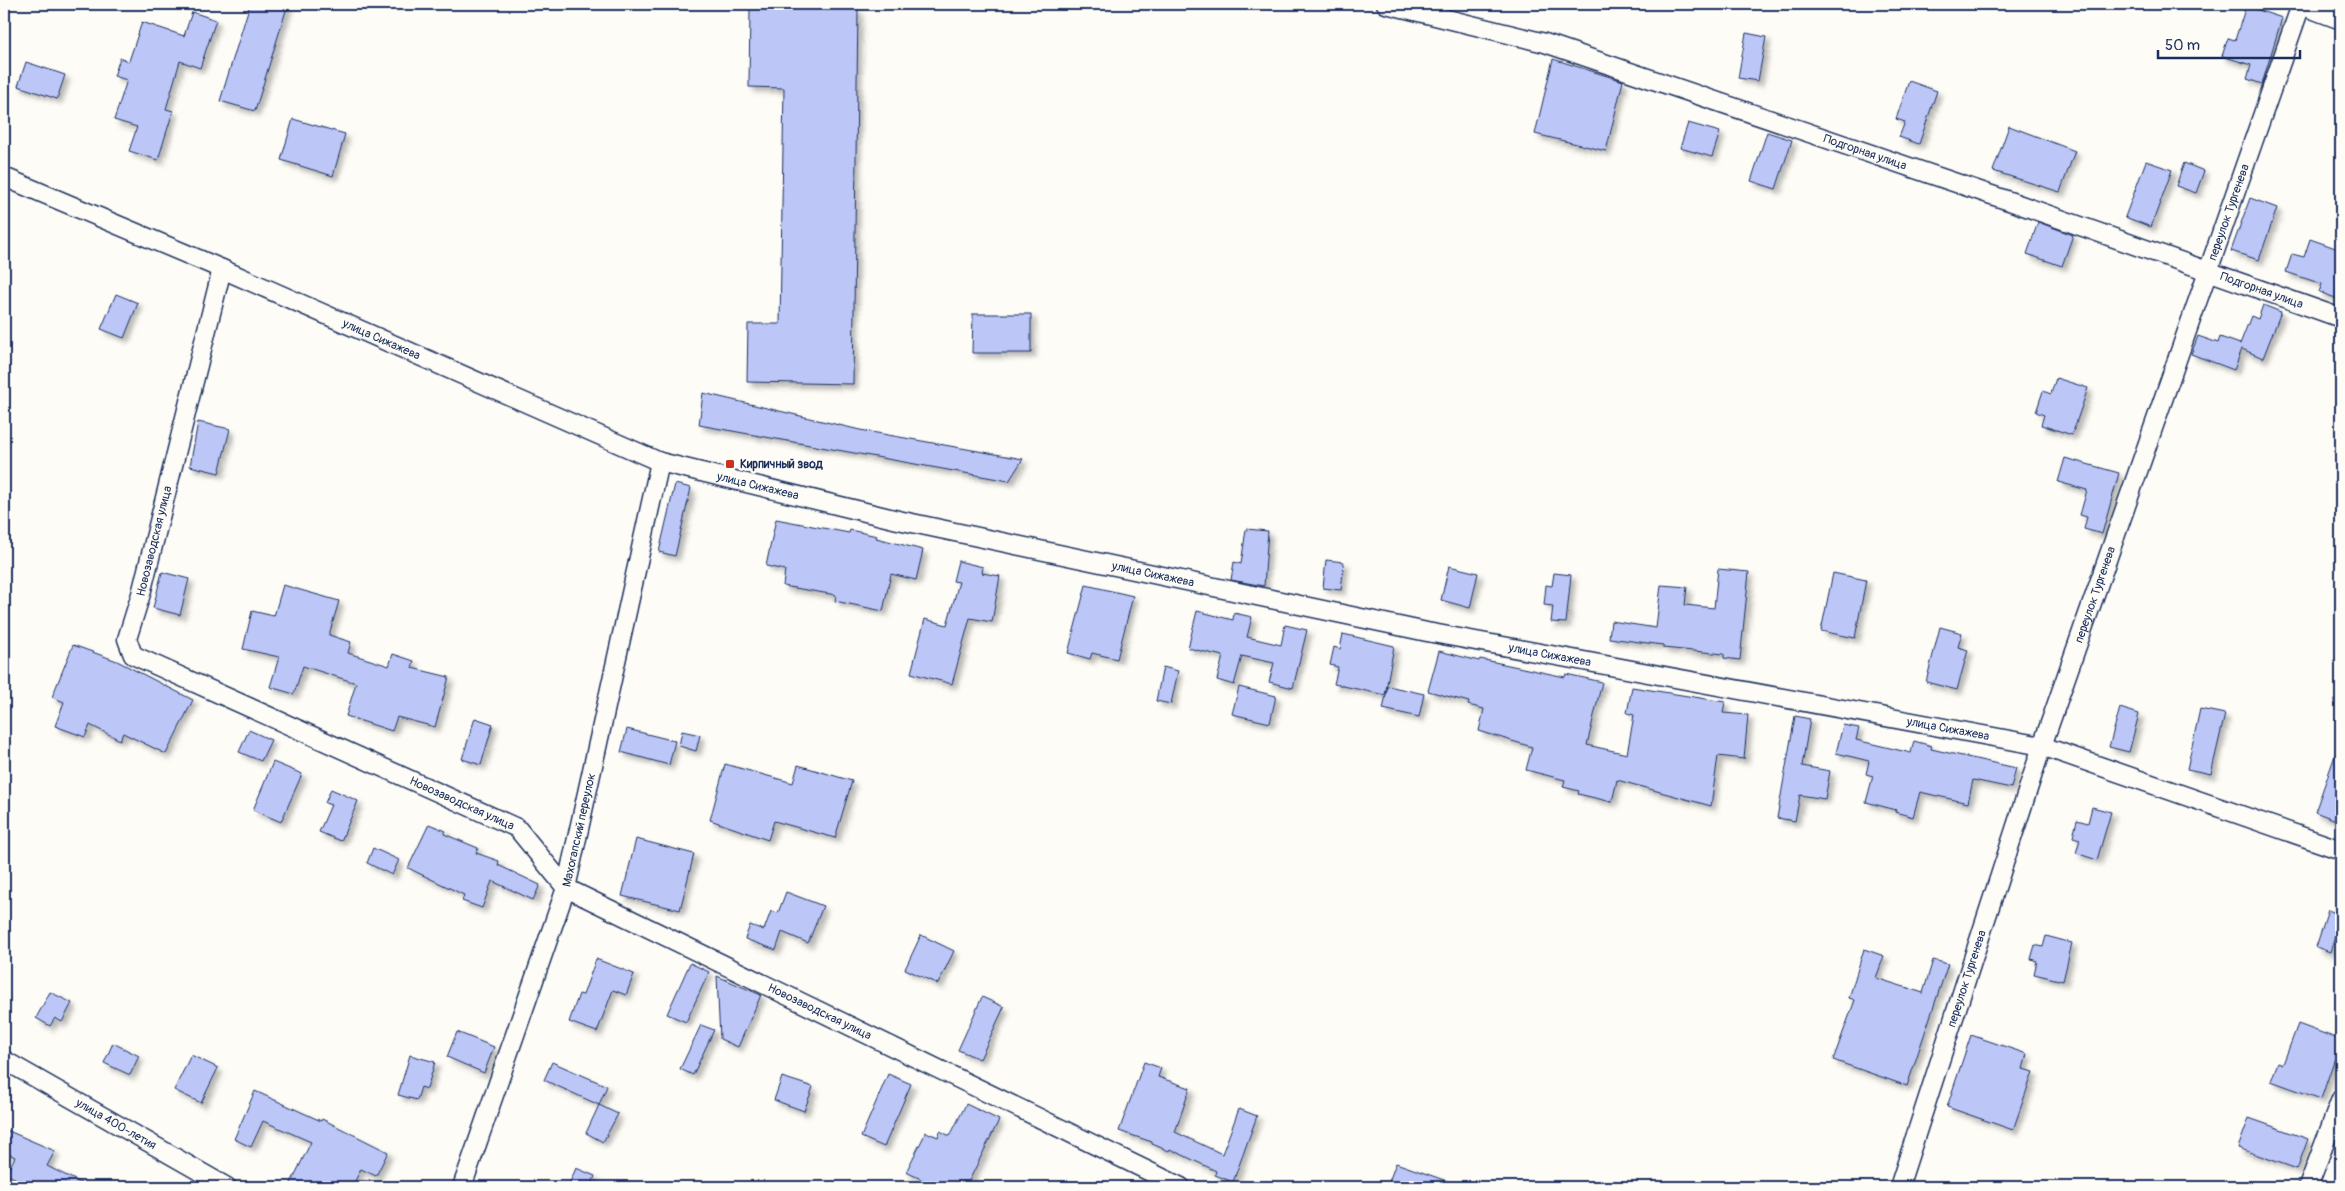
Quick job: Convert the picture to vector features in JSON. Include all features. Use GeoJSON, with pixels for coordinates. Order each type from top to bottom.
{"type":"FeatureCollection","features":[{"type":"Feature","properties":{"kind":"street","name":"Подгорная улица"},"geometry":{"type":"LineString","coordinates":[[1386,4],[1545,43],[2208,270],[2341,318]]}},
{"type":"Feature","properties":{"kind":"street","name":"переулок Тургенева"},"geometry":{"type":"LineString","coordinates":[[1899,1187],[2042,746],[2300,4]]}},
{"type":"Feature","properties":{"kind":"street"},"geometry":{"type":"LineString","coordinates":[[2300,4],[2341,20]]}},
{"type":"Feature","properties":{"kind":"street","name":"улица Сижажева"},"geometry":{"type":"LineString","coordinates":[[4,177],[222,269],[660,462],[898,520],[1427,632],[2042,746],[2341,850]]}},
{"type":"Feature","properties":{"kind":"street","name":"Новозаводская улица"},"geometry":{"type":"LineString","coordinates":[[222,269],[141,594],[127,639],[133,655],[517,828],[566,888],[1181,1187]]}},
{"type":"Feature","properties":{"kind":"street","name":"Махогапский переулок"},"geometry":{"type":"LineString","coordinates":[[462,1187],[566,888],[660,462]]}},
{"type":"Feature","properties":{"kind":"street","name":"улица 400-летия"},"geometry":{"type":"LineString","coordinates":[[4,1060],[228,1187]]}},
{"type":"Feature","properties":{"kind":"street"},"geometry":{"type":"LineString","coordinates":[[2308,1187],[2341,1099]]}},
{"type":"Feature","properties":{"kind":"building"},"geometry":{"type":"Polygon","coordinates":[[[250,4],[288,4],[255,111],[220,101],[250,4]]]}},
{"type":"Feature","properties":{"kind":"building"},"geometry":{"type":"Polygon","coordinates":[[[765,4],[822,4],[821,9],[858,9],[853,384],[747,382],[748,324],[780,324],[784,88],[749,87],[750,8],[765,8],[765,4]]]}},
{"type":"Feature","properties":{"kind":"building"},"geometry":{"type":"Polygon","coordinates":[[[2246,6],[2282,18],[2262,84],[2247,79],[2251,65],[2222,56],[2228,38],[2235,40],[2246,6]]]}},
{"type":"Feature","properties":{"kind":"building"},"geometry":{"type":"Polygon","coordinates":[[[192,12],[216,20],[200,68],[180,61],[166,109],[173,111],[158,160],[129,151],[137,127],[114,120],[127,80],[114,76],[120,58],[129,61],[142,22],[184,36],[192,12]]]}},
{"type":"Feature","properties":{"kind":"building"},"geometry":{"type":"Polygon","coordinates":[[[1746,33],[1766,37],[1758,81],[1738,78],[1746,33]]]}},
{"type":"Feature","properties":{"kind":"building"},"geometry":{"type":"Polygon","coordinates":[[[1553,59],[1623,81],[1606,151],[1535,134],[1553,59]]]}},
{"type":"Feature","properties":{"kind":"building"},"geometry":{"type":"Polygon","coordinates":[[[26,62],[65,75],[57,99],[18,86],[26,62]]]}},
{"type":"Feature","properties":{"kind":"building"},"geometry":{"type":"Polygon","coordinates":[[[1909,81],[1937,91],[1919,144],[1899,137],[1905,122],[1896,119],[1909,81]]]}},
{"type":"Feature","properties":{"kind":"building"},"geometry":{"type":"Polygon","coordinates":[[[293,119],[345,134],[333,176],[281,160],[293,119]]]}},
{"type":"Feature","properties":{"kind":"building"},"geometry":{"type":"Polygon","coordinates":[[[1688,123],[1720,132],[1712,157],[1680,148],[1688,123]]]}},
{"type":"Feature","properties":{"kind":"building"},"geometry":{"type":"Polygon","coordinates":[[[2009,126],[2075,151],[2060,192],[1993,171],[2009,126]]]}},
{"type":"Feature","properties":{"kind":"building"},"geometry":{"type":"Polygon","coordinates":[[[1767,132],[1792,140],[1776,189],[1751,181],[1767,132]]]}},
{"type":"Feature","properties":{"kind":"building"},"geometry":{"type":"Polygon","coordinates":[[[2146,161],[2172,170],[2151,227],[2125,217],[2146,161]]]}},
{"type":"Feature","properties":{"kind":"building"},"geometry":{"type":"Polygon","coordinates":[[[2184,163],[2204,171],[2196,193],[2176,186],[2184,163]]]}},
{"type":"Feature","properties":{"kind":"building"},"geometry":{"type":"Polygon","coordinates":[[[2250,198],[2277,208],[2259,260],[2231,251],[2250,198]]]}},
{"type":"Feature","properties":{"kind":"building"},"geometry":{"type":"Polygon","coordinates":[[[2038,222],[2073,235],[2062,266],[2027,254],[2038,222]]]}},
{"type":"Feature","properties":{"kind":"building"},"geometry":{"type":"Polygon","coordinates":[[[2310,239],[2341,250],[2341,300],[2319,292],[2322,284],[2286,272],[2292,254],[2304,257],[2310,239]]]}},
{"type":"Feature","properties":{"kind":"building"},"geometry":{"type":"Polygon","coordinates":[[[116,294],[138,303],[124,338],[101,329],[116,294]]]}},
{"type":"Feature","properties":{"kind":"building"},"geometry":{"type":"Polygon","coordinates":[[[2263,305],[2281,312],[2263,358],[2242,349],[2234,370],[2191,354],[2198,336],[2218,343],[2220,337],[2240,344],[2251,316],[2258,319],[2263,305]]]}},
{"type":"Feature","properties":{"kind":"building"},"geometry":{"type":"Polygon","coordinates":[[[973,314],[1031,314],[1031,353],[972,353],[973,314]]]}},
{"type":"Feature","properties":{"kind":"building"},"geometry":{"type":"Polygon","coordinates":[[[2056,378],[2088,388],[2072,435],[2041,425],[2044,415],[2036,412],[2043,391],[2051,394],[2056,378]]]}},
{"type":"Feature","properties":{"kind":"building"},"geometry":{"type":"Polygon","coordinates":[[[703,393],[860,430],[1023,459],[1009,481],[699,425],[703,393]]]}},
{"type":"Feature","properties":{"kind":"building"},"geometry":{"type":"Polygon","coordinates":[[[198,422],[230,429],[219,473],[190,466],[198,422]]]}},
{"type":"Feature","properties":{"kind":"building"},"geometry":{"type":"Polygon","coordinates":[[[2065,458],[2119,473],[2102,534],[2084,529],[2087,517],[2080,515],[2087,490],[2058,482],[2065,458]]]}},
{"type":"Feature","properties":{"kind":"building"},"geometry":{"type":"Polygon","coordinates":[[[675,484],[691,488],[675,556],[659,552],[675,484]]]}},
{"type":"Feature","properties":{"kind":"building"},"geometry":{"type":"Polygon","coordinates":[[[776,519],[849,533],[850,530],[923,550],[916,580],[891,574],[883,611],[835,601],[836,595],[783,586],[785,570],[766,566],[776,519]]]}},
{"type":"Feature","properties":{"kind":"building"},"geometry":{"type":"Polygon","coordinates":[[[1246,529],[1268,531],[1264,586],[1231,580],[1234,562],[1241,564],[1246,529]]]}},
{"type":"Feature","properties":{"kind":"building"},"geometry":{"type":"Polygon","coordinates":[[[1326,560],[1344,562],[1341,590],[1323,588],[1326,560]]]}},
{"type":"Feature","properties":{"kind":"building"},"geometry":{"type":"Polygon","coordinates":[[[958,561],[983,567],[982,573],[1000,576],[992,622],[970,618],[952,684],[911,673],[925,619],[947,625],[959,582],[953,581],[958,561]]]}},
{"type":"Feature","properties":{"kind":"building"},"geometry":{"type":"Polygon","coordinates":[[[1449,566],[1478,573],[1470,608],[1441,600],[1449,566]]]}},
{"type":"Feature","properties":{"kind":"building"},"geometry":{"type":"Polygon","coordinates":[[[1718,569],[1749,572],[1740,660],[1724,658],[1724,654],[1663,648],[1663,645],[1609,638],[1611,621],[1656,628],[1661,585],[1687,587],[1685,605],[1714,608],[1718,569]]]}},
{"type":"Feature","properties":{"kind":"building"},"geometry":{"type":"Polygon","coordinates":[[[162,572],[189,579],[180,615],[153,608],[162,572]]]}},
{"type":"Feature","properties":{"kind":"building"},"geometry":{"type":"Polygon","coordinates":[[[1554,573],[1571,575],[1566,623],[1551,622],[1553,606],[1544,605],[1546,585],[1552,586],[1554,573]]]}},
{"type":"Feature","properties":{"kind":"building"},"geometry":{"type":"Polygon","coordinates":[[[1833,573],[1866,580],[1855,638],[1821,631],[1833,573]]]}},
{"type":"Feature","properties":{"kind":"building"},"geometry":{"type":"Polygon","coordinates":[[[283,585],[339,601],[329,635],[351,642],[348,653],[389,666],[393,654],[414,661],[412,668],[449,677],[435,727],[397,717],[392,731],[346,716],[356,683],[303,666],[294,694],[270,687],[279,657],[243,649],[252,611],[274,616],[283,585]]]}},
{"type":"Feature","properties":{"kind":"building"},"geometry":{"type":"Polygon","coordinates":[[[1086,585],[1133,596],[1117,659],[1092,653],[1090,659],[1068,653],[1086,585]]]}},
{"type":"Feature","properties":{"kind":"building"},"geometry":{"type":"Polygon","coordinates":[[[1197,611],[1233,620],[1234,613],[1252,617],[1247,637],[1281,645],[1285,625],[1307,630],[1293,688],[1269,682],[1274,663],[1242,656],[1234,685],[1217,680],[1223,656],[1188,648],[1197,611]]]}},
{"type":"Feature","properties":{"kind":"building"},"geometry":{"type":"Polygon","coordinates":[[[1940,627],[1962,633],[1958,647],[1968,650],[1957,690],[1926,682],[1940,627]]]}},
{"type":"Feature","properties":{"kind":"building"},"geometry":{"type":"Polygon","coordinates":[[[1343,634],[1394,646],[1385,695],[1334,684],[1338,667],[1330,665],[1334,647],[1340,649],[1343,634]]]}},
{"type":"Feature","properties":{"kind":"building"},"geometry":{"type":"Polygon","coordinates":[[[73,645],[117,661],[193,700],[166,754],[123,733],[120,740],[90,725],[85,737],[55,726],[64,702],[52,697],[73,645]]]}},
{"type":"Feature","properties":{"kind":"building"},"geometry":{"type":"Polygon","coordinates":[[[1439,651],[1479,661],[1480,659],[1565,677],[1566,674],[1602,682],[1587,745],[1627,754],[1634,715],[1627,713],[1632,687],[1725,702],[1723,713],[1748,715],[1744,759],[1718,756],[1711,806],[1617,780],[1612,802],[1578,794],[1579,791],[1563,787],[1565,780],[1526,770],[1532,747],[1479,731],[1484,709],[1468,705],[1469,702],[1428,691],[1439,651]]]}},
{"type":"Feature","properties":{"kind":"building"},"geometry":{"type":"Polygon","coordinates":[[[1163,667],[1178,671],[1171,704],[1156,701],[1163,667]]]}},
{"type":"Feature","properties":{"kind":"building"},"geometry":{"type":"Polygon","coordinates":[[[1388,686],[1424,694],[1419,717],[1383,709],[1388,686]]]}},
{"type":"Feature","properties":{"kind":"building"},"geometry":{"type":"Polygon","coordinates":[[[1239,687],[1276,696],[1270,723],[1232,714],[1239,687]]]}},
{"type":"Feature","properties":{"kind":"building"},"geometry":{"type":"Polygon","coordinates":[[[2120,708],[2139,714],[2129,752],[2109,747],[2120,708]]]}},
{"type":"Feature","properties":{"kind":"building"},"geometry":{"type":"Polygon","coordinates":[[[2200,709],[2225,714],[2211,774],[2187,769],[2200,709]]]}},
{"type":"Feature","properties":{"kind":"building"},"geometry":{"type":"Polygon","coordinates":[[[1795,716],[1810,719],[1802,766],[1830,771],[1825,799],[1800,795],[1795,821],[1777,818],[1795,716]]]}},
{"type":"Feature","properties":{"kind":"building"},"geometry":{"type":"Polygon","coordinates":[[[475,718],[493,724],[481,765],[462,759],[475,718]]]}},
{"type":"Feature","properties":{"kind":"building"},"geometry":{"type":"Polygon","coordinates":[[[1843,725],[1859,728],[1856,740],[1911,753],[1914,741],[1932,746],[1931,749],[2016,768],[2011,788],[1973,780],[1968,803],[1920,792],[1913,817],[1866,802],[1873,776],[1866,774],[1869,761],[1836,753],[1843,725]]]}},
{"type":"Feature","properties":{"kind":"building"},"geometry":{"type":"Polygon","coordinates":[[[627,729],[675,741],[669,765],[621,752],[627,729]]]}},
{"type":"Feature","properties":{"kind":"building"},"geometry":{"type":"Polygon","coordinates":[[[249,730],[271,740],[261,761],[239,752],[249,730]]]}},
{"type":"Feature","properties":{"kind":"building"},"geometry":{"type":"Polygon","coordinates":[[[682,731],[700,735],[696,751],[679,746],[682,731]]]}},
{"type":"Feature","properties":{"kind":"building"},"geometry":{"type":"Polygon","coordinates":[[[2339,744],[2341,744],[2341,822],[2315,812],[2339,744]]]}},
{"type":"Feature","properties":{"kind":"building"},"geometry":{"type":"Polygon","coordinates":[[[273,762],[302,774],[281,822],[253,810],[273,762]]]}},
{"type":"Feature","properties":{"kind":"building"},"geometry":{"type":"Polygon","coordinates":[[[725,764],[793,783],[798,765],[852,781],[835,838],[774,821],[768,840],[710,820],[725,764]]]}},
{"type":"Feature","properties":{"kind":"building"},"geometry":{"type":"Polygon","coordinates":[[[331,789],[358,801],[341,841],[319,832],[331,805],[325,803],[331,789]]]}},
{"type":"Feature","properties":{"kind":"building"},"geometry":{"type":"Polygon","coordinates":[[[2092,807],[2111,812],[2097,860],[2076,853],[2080,839],[2073,837],[2077,820],[2088,823],[2092,807]]]}},
{"type":"Feature","properties":{"kind":"building"},"geometry":{"type":"Polygon","coordinates":[[[429,824],[446,831],[444,834],[478,848],[476,853],[499,861],[498,865],[540,885],[533,900],[492,881],[482,908],[462,901],[464,895],[408,868],[429,824]]]}},
{"type":"Feature","properties":{"kind":"building"},"geometry":{"type":"Polygon","coordinates":[[[636,839],[694,854],[680,910],[622,896],[636,839]]]}},
{"type":"Feature","properties":{"kind":"building"},"geometry":{"type":"Polygon","coordinates":[[[373,848],[399,860],[392,875],[367,863],[373,848]]]}},
{"type":"Feature","properties":{"kind":"building"},"geometry":{"type":"Polygon","coordinates":[[[786,892],[823,906],[808,943],[782,932],[776,950],[745,939],[750,925],[764,930],[771,911],[778,913],[786,892]]]}},
{"type":"Feature","properties":{"kind":"building"},"geometry":{"type":"Polygon","coordinates":[[[2328,910],[2341,915],[2330,952],[2316,947],[2328,910]]]}},
{"type":"Feature","properties":{"kind":"building"},"geometry":{"type":"Polygon","coordinates":[[[921,935],[954,951],[938,984],[905,969],[921,935]]]}},
{"type":"Feature","properties":{"kind":"building"},"geometry":{"type":"Polygon","coordinates":[[[2046,936],[2072,943],[2063,981],[2034,974],[2037,961],[2031,959],[2035,945],[2043,947],[2046,936]]]}},
{"type":"Feature","properties":{"kind":"building"},"geometry":{"type":"Polygon","coordinates":[[[1864,949],[1884,956],[1876,978],[1923,993],[1933,960],[1948,964],[1907,1086],[1833,1060],[1855,1000],[1849,998],[1864,949]]]}},
{"type":"Feature","properties":{"kind":"building"},"geometry":{"type":"Polygon","coordinates":[[[596,959],[634,974],[626,995],[613,990],[597,1032],[569,1022],[579,994],[583,995],[596,959]]]}},
{"type":"Feature","properties":{"kind":"building"},"geometry":{"type":"Polygon","coordinates":[[[690,963],[709,972],[686,1022],[667,1014],[690,963]]]}},
{"type":"Feature","properties":{"kind":"building"},"geometry":{"type":"Polygon","coordinates":[[[717,976],[761,995],[738,1047],[720,1039],[717,976]]]}},
{"type":"Feature","properties":{"kind":"building"},"geometry":{"type":"Polygon","coordinates":[[[50,992],[72,1003],[62,1022],[55,1018],[50,1026],[36,1018],[50,992]]]}},
{"type":"Feature","properties":{"kind":"building"},"geometry":{"type":"Polygon","coordinates":[[[982,997],[1004,1007],[980,1059],[958,1050],[982,997]]]}},
{"type":"Feature","properties":{"kind":"building"},"geometry":{"type":"Polygon","coordinates":[[[2298,1024],[2341,1040],[2321,1099],[2271,1081],[2278,1062],[2283,1064],[2298,1024]]]}},
{"type":"Feature","properties":{"kind":"building"},"geometry":{"type":"Polygon","coordinates":[[[701,1025],[714,1030],[693,1075],[680,1069],[701,1025]]]}},
{"type":"Feature","properties":{"kind":"building"},"geometry":{"type":"Polygon","coordinates":[[[457,1032],[494,1047],[484,1073],[447,1057],[457,1032]]]}},
{"type":"Feature","properties":{"kind":"building"},"geometry":{"type":"Polygon","coordinates":[[[1971,1035],[2027,1054],[2023,1069],[2033,1072],[2013,1130],[1947,1107],[1971,1035]]]}},
{"type":"Feature","properties":{"kind":"building"},"geometry":{"type":"Polygon","coordinates":[[[113,1043],[139,1056],[130,1075],[104,1063],[113,1043]]]}},
{"type":"Feature","properties":{"kind":"building"},"geometry":{"type":"Polygon","coordinates":[[[191,1055],[218,1068],[201,1103],[174,1090],[191,1055]]]}},
{"type":"Feature","properties":{"kind":"building"},"geometry":{"type":"Polygon","coordinates":[[[410,1055],[435,1062],[427,1089],[421,1087],[417,1100],[398,1095],[410,1055]]]}},
{"type":"Feature","properties":{"kind":"building"},"geometry":{"type":"Polygon","coordinates":[[[552,1062],[607,1086],[599,1105],[544,1080],[552,1062]]]}},
{"type":"Feature","properties":{"kind":"building"},"geometry":{"type":"Polygon","coordinates":[[[1144,1062],[1161,1068],[1158,1077],[1190,1088],[1175,1132],[1222,1154],[1239,1109],[1257,1116],[1233,1182],[1215,1175],[1216,1171],[1170,1149],[1169,1151],[1152,1144],[1152,1142],[1119,1131],[1144,1062]]]}},
{"type":"Feature","properties":{"kind":"building"},"geometry":{"type":"Polygon","coordinates":[[[888,1074],[911,1084],[884,1147],[861,1137],[888,1074]]]}},
{"type":"Feature","properties":{"kind":"building"},"geometry":{"type":"Polygon","coordinates":[[[782,1077],[813,1087],[804,1111],[774,1100],[782,1077]]]}},
{"type":"Feature","properties":{"kind":"building"},"geometry":{"type":"Polygon","coordinates":[[[255,1091],[321,1121],[322,1119],[388,1152],[376,1176],[361,1169],[352,1187],[289,1187],[311,1142],[263,1121],[251,1147],[234,1139],[255,1091]]]}},
{"type":"Feature","properties":{"kind":"building"},"geometry":{"type":"Polygon","coordinates":[[[966,1104],[999,1120],[966,1187],[938,1187],[906,1172],[926,1132],[938,1137],[940,1131],[950,1136],[966,1104]]]}},
{"type":"Feature","properties":{"kind":"building"},"geometry":{"type":"Polygon","coordinates":[[[599,1105],[618,1114],[603,1142],[586,1133],[599,1105]]]}},
{"type":"Feature","properties":{"kind":"building"},"geometry":{"type":"Polygon","coordinates":[[[2249,1118],[2308,1139],[2297,1169],[2238,1148],[2249,1118]]]}},
{"type":"Feature","properties":{"kind":"building"},"geometry":{"type":"Polygon","coordinates":[[[4,1129],[55,1151],[47,1166],[89,1187],[33,1187],[6,1174],[15,1157],[4,1151],[4,1129]]]}},
{"type":"Feature","properties":{"kind":"building"},"geometry":{"type":"Polygon","coordinates":[[[1396,1163],[1458,1185],[1458,1187],[1387,1187],[1396,1163]]]}},
{"type":"Feature","properties":{"kind":"building"},"geometry":{"type":"Polygon","coordinates":[[[576,1168],[595,1176],[591,1187],[568,1187],[576,1168]]]}},
{"type":"Feature","properties":{"kind":"place","name":"Кирпичный звод"},"geometry":{"type":"Point","coordinates":[730,464]}}]}
